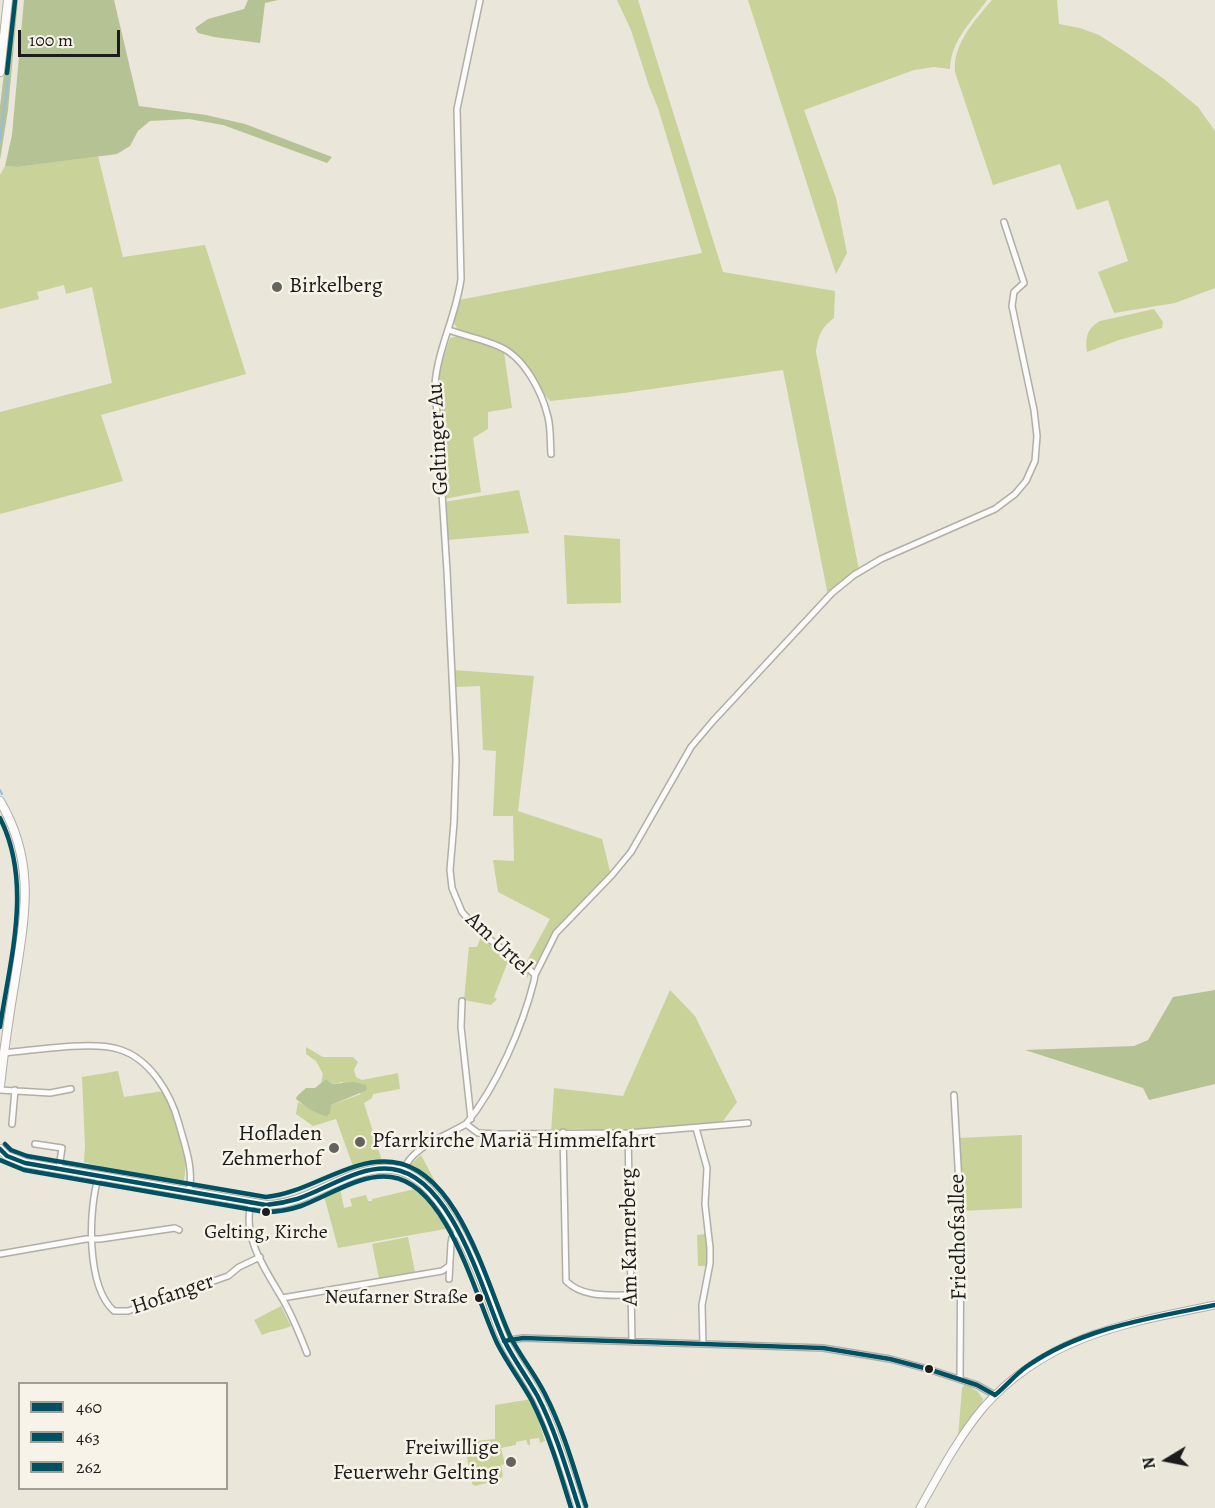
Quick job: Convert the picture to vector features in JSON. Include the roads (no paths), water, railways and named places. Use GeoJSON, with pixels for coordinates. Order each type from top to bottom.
{"type":"FeatureCollection","features":[{"type":"Feature","properties":{"kind":"main road"},"geometry":{"type":"LineString","coordinates":[[0,72],[8,0]]}},
{"type":"Feature","properties":{"kind":"main road"},"geometry":{"type":"LineString","coordinates":[[0,801],[12,824],[19,847],[26,896],[24,928],[0,1088]]}},
{"type":"Feature","properties":{"kind":"main road"},"geometry":{"type":"LineString","coordinates":[[0,1149],[14,1160],[273,1205],[292,1201],[374,1170],[392,1169],[404,1172],[418,1180],[432,1193],[458,1232],[477,1268],[504,1341],[542,1405],[579,1508]]}},
{"type":"Feature","properties":{"kind":"street","name":"Geltinger Au"},"geometry":{"type":"LineString","coordinates":[[456,777],[447,571],[435,397],[438,359],[460,289],[462,266],[457,109],[480,0]]}},
{"type":"Feature","properties":{"kind":"street"},"geometry":{"type":"LineString","coordinates":[[535,975],[556,933],[631,852],[692,747],[713,721],[832,593],[854,575],[881,559],[994,509],[1015,494],[1026,481],[1035,461],[1037,435],[1034,410],[1012,306],[1014,292],[1024,283],[1004,222]]}},
{"type":"Feature","properties":{"kind":"street"},"geometry":{"type":"LineString","coordinates":[[449,330],[498,346],[519,362],[544,404],[549,419],[551,454]]}},
{"type":"Feature","properties":{"kind":"street","name":"Am Urtel"},"geometry":{"type":"LineString","coordinates":[[404,1172],[409,1159],[416,1153],[468,1122],[487,1095],[504,1063],[532,989],[535,975],[480,932],[462,912],[454,896],[450,870],[456,777]]}},
{"type":"Feature","properties":{"kind":"street"},"geometry":{"type":"LineString","coordinates":[[462,1001],[461,1027],[468,1122],[478,1133],[628,1133],[748,1123]]}},
{"type":"Feature","properties":{"kind":"street"},"geometry":{"type":"LineString","coordinates":[[4,1053],[106,1046],[127,1052],[140,1060],[158,1080],[178,1119],[190,1171],[189,1191]]}},
{"type":"Feature","properties":{"kind":"street"},"geometry":{"type":"LineString","coordinates":[[0,1088],[50,1093],[71,1089]]}},
{"type":"Feature","properties":{"kind":"street"},"geometry":{"type":"LineString","coordinates":[[12,1125],[15,1090]]}},
{"type":"Feature","properties":{"kind":"street","name":"Friedhofsallee"},"geometry":{"type":"LineString","coordinates":[[954,1095],[961,1219],[960,1379]]}},
{"type":"Feature","properties":{"kind":"street"},"geometry":{"type":"LineString","coordinates":[[696,1128],[707,1168],[705,1204],[710,1248],[710,1263],[702,1305],[703,1344]]}},
{"type":"Feature","properties":{"kind":"street"},"geometry":{"type":"LineString","coordinates":[[563,1132],[566,1281],[580,1290],[597,1294],[632,1295]]}},
{"type":"Feature","properties":{"kind":"street","name":"Am Karnerberg"},"geometry":{"type":"LineString","coordinates":[[628,1133],[632,1342]]}},
{"type":"Feature","properties":{"kind":"street"},"geometry":{"type":"LineString","coordinates":[[35,1144],[62,1148],[59,1168]]}},
{"type":"Feature","properties":{"kind":"street","name":"Hofanger"},"geometry":{"type":"LineString","coordinates":[[99,1175],[93,1209],[96,1279],[114,1311],[120,1313],[228,1276],[238,1267],[260,1257]]}},
{"type":"Feature","properties":{"kind":"street"},"geometry":{"type":"LineString","coordinates":[[251,1203],[249,1224],[260,1257],[307,1353]]}},
{"type":"Feature","properties":{"kind":"street"},"geometry":{"type":"LineString","coordinates":[[0,1254],[175,1228],[179,1230]]}},
{"type":"Feature","properties":{"kind":"street"},"geometry":{"type":"LineString","coordinates":[[449,1279],[452,1238],[458,1232]]}},
{"type":"Feature","properties":{"kind":"street"},"geometry":{"type":"LineString","coordinates":[[282,1298],[442,1271],[449,1266]]}},
{"type":"Feature","properties":{"kind":"street"},"geometry":{"type":"LineString","coordinates":[[920,1508],[957,1444],[996,1395],[1027,1367],[1076,1341],[1134,1322],[1215,1305]]}},
{"type":"Feature","properties":{"kind":"street"},"geometry":{"type":"LineString","coordinates":[[504,1341],[523,1338],[788,1345],[852,1351],[960,1379],[996,1395]]}},
{"type":"Feature","properties":{"kind":"waterway"},"geometry":{"type":"LineString","coordinates":[[0,140],[8,79]]}},
{"type":"Feature","properties":{"kind":"waterway"},"geometry":{"type":"LineString","coordinates":[[0,790],[2,794]]}},
{"type":"Feature","properties":{"kind":"place","name":"Birkelberg"},"geometry":{"type":"Point","coordinates":[277,287]}},
{"type":"Feature","properties":{"kind":"place","name":"Pfarrkirche Mariä Himmelfahrt"},"geometry":{"type":"Point","coordinates":[360,1142]}},
{"type":"Feature","properties":{"kind":"place","name":"Hofladen Zehmerhof"},"geometry":{"type":"Point","coordinates":[334,1148]}},
{"type":"Feature","properties":{"kind":"place","name":"Gelting, Kirche"},"geometry":{"type":"Point","coordinates":[266,1212]}},
{"type":"Feature","properties":{"kind":"place","name":"Neufarner Straße"},"geometry":{"type":"Point","coordinates":[479,1298]}},
{"type":"Feature","properties":{"kind":"place","name":"Freiwillige Feuerwehr Gelting"},"geometry":{"type":"Point","coordinates":[511,1462]}}]}
